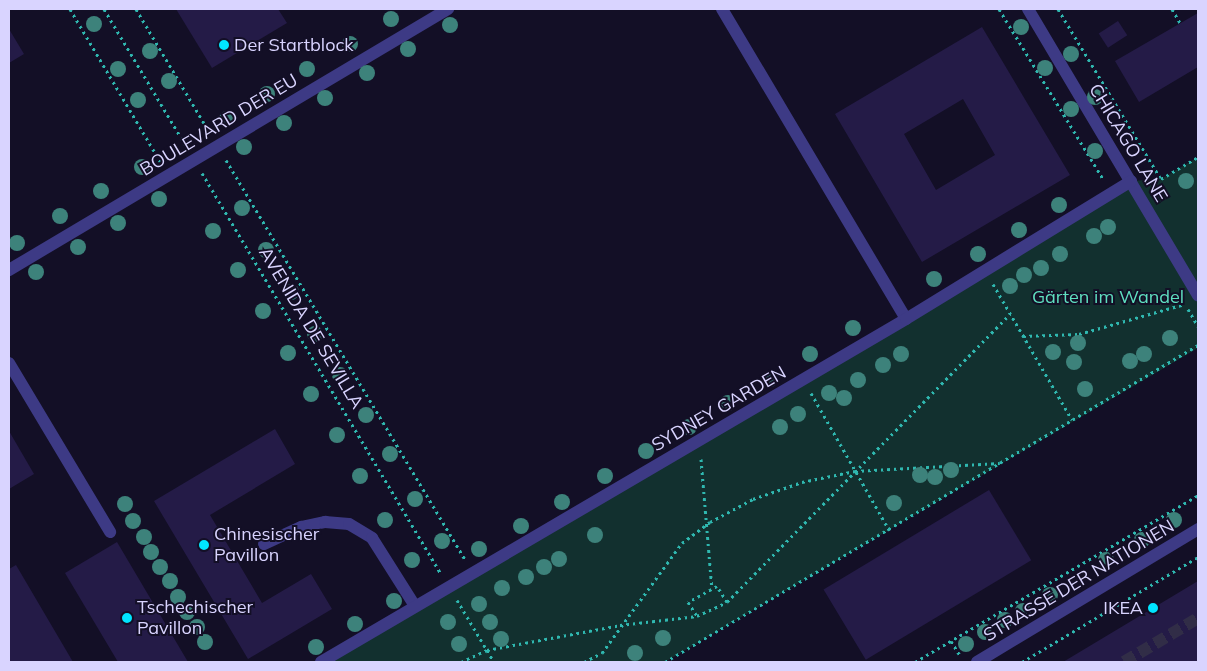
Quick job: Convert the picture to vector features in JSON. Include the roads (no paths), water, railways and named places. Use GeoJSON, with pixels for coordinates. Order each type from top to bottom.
{"type":"FeatureCollection","features":[{"type":"Feature","properties":{"kind":"street","name":"BOULEVARD DER EU"},"geometry":{"type":"LineString","coordinates":[[9,270],[448,9]]}},
{"type":"Feature","properties":{"kind":"street"},"geometry":{"type":"LineString","coordinates":[[722,9],[906,319]]}},
{"type":"Feature","properties":{"kind":"street","name":"CHICAGO LANE"},"geometry":{"type":"LineString","coordinates":[[1028,9],[1198,294]]}},
{"type":"Feature","properties":{"kind":"street","name":"SYDNEY GARDEN"},"geometry":{"type":"LineString","coordinates":[[321,662],[906,319],[1131,181]]}},
{"type":"Feature","properties":{"kind":"street"},"geometry":{"type":"LineString","coordinates":[[9,363],[110,532]]}},
{"type":"Feature","properties":{"kind":"street"},"geometry":{"type":"LineString","coordinates":[[264,544],[301,527],[324,522],[350,524],[372,538],[415,606]]}},
{"type":"Feature","properties":{"kind":"street","name":"STRASSE DER NATIONEN"},"geometry":{"type":"LineString","coordinates":[[977,662],[1198,529]]}},
{"type":"Feature","properties":{"kind":"tunnel"},"geometry":{"type":"LineString","coordinates":[[1124,662],[1198,618]]}},
{"type":"Feature","properties":{"kind":"place","name":"Der Startblock"},"geometry":{"type":"Point","coordinates":[224,45]}},
{"type":"Feature","properties":{"kind":"place","name":"Chinesischer Pavillon"},"geometry":{"type":"Point","coordinates":[204,545]}},
{"type":"Feature","properties":{"kind":"place","name":"IKEA"},"geometry":{"type":"Point","coordinates":[1153,608]}},
{"type":"Feature","properties":{"kind":"place","name":"Tschechischer Pavillon"},"geometry":{"type":"Point","coordinates":[127,618]}},
{"type":"Feature","properties":{"kind":"park label","name":"Gärten im Wandel"},"geometry":{"type":"Point","coordinates":[1108,297]}}]}
